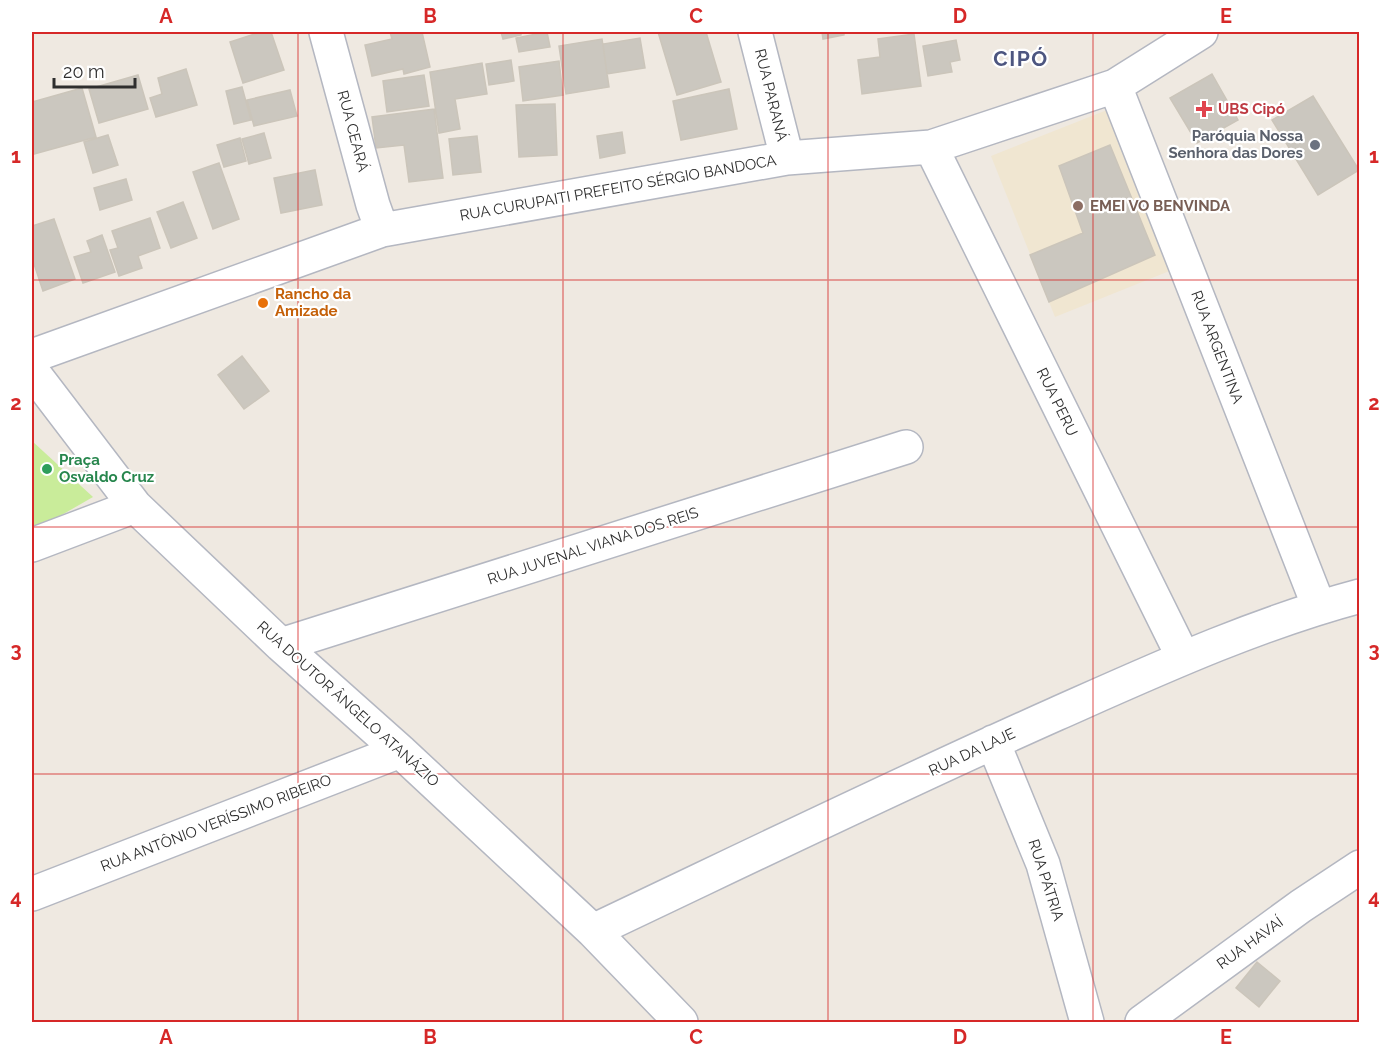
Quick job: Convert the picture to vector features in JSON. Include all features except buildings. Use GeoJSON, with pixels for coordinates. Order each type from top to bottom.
{"type":"FeatureCollection","features":[{"type":"Feature","properties":{"kind":"street","name":"RUA CEARÁ"},"geometry":{"type":"LineString","coordinates":[[326,32],[373,206],[382,230]]}},
{"type":"Feature","properties":{"kind":"street","name":"RUA PARANÁ"},"geometry":{"type":"LineString","coordinates":[[755,32],[787,158]]}},
{"type":"Feature","properties":{"kind":"street","name":"RUA CURUPAITI PREFEITO SÉRGIO BANDOCA"},"geometry":{"type":"LineString","coordinates":[[32,356],[382,230],[787,158],[931,147],[1115,87],[1201,32]]}},
{"type":"Feature","properties":{"kind":"street","name":"RUA ARGENTINA"},"geometry":{"type":"LineString","coordinates":[[1115,87],[1319,607]]}},
{"type":"Feature","properties":{"kind":"street","name":"RUA PERU"},"geometry":{"type":"LineString","coordinates":[[931,147],[1183,657]]}},
{"type":"Feature","properties":{"kind":"street","name":"RUA DOUTOR ÂNGELO ATANÁZIO"},"geometry":{"type":"LineString","coordinates":[[32,371],[135,506],[281,645],[400,751],[594,931],[681,1023]]}},
{"type":"Feature","properties":{"kind":"street","name":"RUA JUVENAL VIANA DOS REIS"},"geometry":{"type":"LineString","coordinates":[[281,645],[906,447]]}},
{"type":"Feature","properties":{"kind":"street"},"geometry":{"type":"LineString","coordinates":[[32,545],[135,506]]}},
{"type":"Feature","properties":{"kind":"street","name":"RUA DA LAJE"},"geometry":{"type":"LineString","coordinates":[[594,931],[993,742],[1183,657],[1319,607],[1359,596]]}},
{"type":"Feature","properties":{"kind":"street","name":"RUA PÁTRIA"},"geometry":{"type":"LineString","coordinates":[[993,742],[1043,864],[1087,1023]]}},
{"type":"Feature","properties":{"kind":"street","name":"RUA ANTÔNIO VERÍSSIMO RIBEIRO"},"geometry":{"type":"LineString","coordinates":[[32,894],[400,751]]}},
{"type":"Feature","properties":{"kind":"street","name":"RUA HAVAÍ"},"geometry":{"type":"LineString","coordinates":[[1142,1023],[1301,906],[1359,867]]}},
{"type":"Feature","properties":{"kind":"shaded area","name":"EMEI VO BENVINDA"},"geometry":{"type":"Polygon","coordinates":[[[1107,110],[1172,270],[1055,317],[991,156],[1107,110]]]}},
{"type":"Feature","properties":{"kind":"green space","name":"Praça Osvaldo Cruz"},"geometry":{"type":"Polygon","coordinates":[[[32,441],[93,497],[32,532],[32,441]]]}},
{"type":"Feature","properties":{"kind":"place","name":"UBS Cipó"},"geometry":{"type":"Point","coordinates":[1204,109]}},
{"type":"Feature","properties":{"kind":"place","name":"Paróquia Nossa Senhora das Dores"},"geometry":{"type":"Point","coordinates":[1315,145]}},
{"type":"Feature","properties":{"kind":"place","name":"EMEI VO BENVINDA"},"geometry":{"type":"Point","coordinates":[1078,206]}},
{"type":"Feature","properties":{"kind":"place","name":"Rancho da Amizade"},"geometry":{"type":"Point","coordinates":[263,303]}},
{"type":"Feature","properties":{"kind":"place","name":"Praça Osvaldo Cruz"},"geometry":{"type":"Point","coordinates":[47,469]}},
{"type":"Feature","properties":{"kind":"district","name":"CIPÓ"},"geometry":{"type":"Point","coordinates":[1021,58]}}]}
